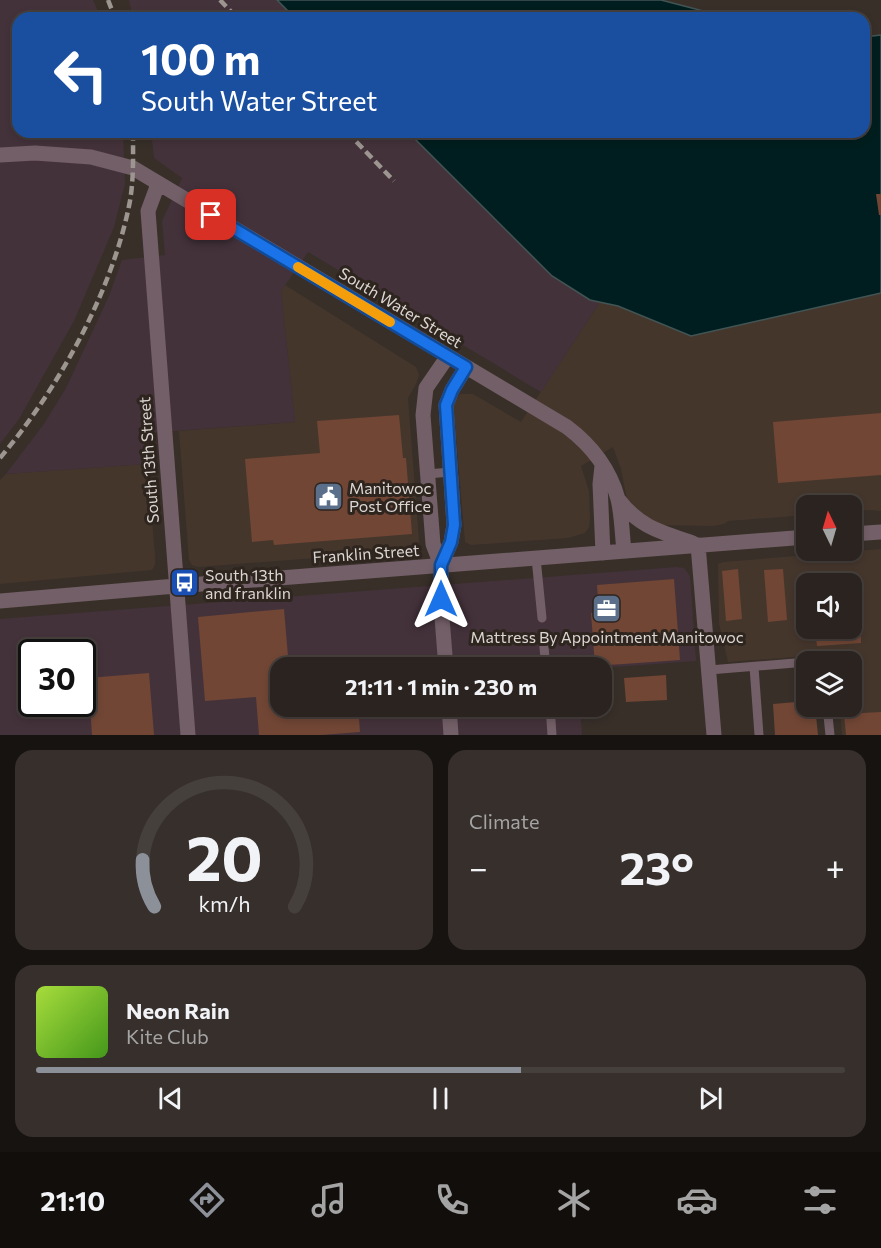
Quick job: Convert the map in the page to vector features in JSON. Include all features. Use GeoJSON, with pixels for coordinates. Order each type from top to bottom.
{"type":"FeatureCollection","features":[{"type":"Feature","properties":{"kind":"street","name":"South Water Street"},"geometry":{"type":"LineString","coordinates":[[0,155],[35,153],[91,157],[133,168],[567,427],[594,451],[618,499]]}},
{"type":"Feature","properties":{"kind":"street","name":"South 13th Street"},"geometry":{"type":"LineString","coordinates":[[158,184],[148,211],[188,735]]}},
{"type":"Feature","properties":{"kind":"street"},"geometry":{"type":"LineString","coordinates":[[445,657],[441,565],[433,544],[423,401],[426,388],[448,356]]}},
{"type":"Feature","properties":{"kind":"street"},"geometry":{"type":"LineString","coordinates":[[441,565],[451,542],[454,525],[446,405],[466,367]]}},
{"type":"Feature","properties":{"kind":"street"},"geometry":{"type":"LineString","coordinates":[[602,466],[600,484],[603,553]]}},
{"type":"Feature","properties":{"kind":"street"},"geometry":{"type":"LineString","coordinates":[[618,499],[642,523],[656,531],[698,545],[714,735]]}},
{"type":"Feature","properties":{"kind":"street"},"geometry":{"type":"LineString","coordinates":[[618,499],[624,551]]}},
{"type":"Feature","properties":{"kind":"street"},"geometry":{"type":"LineString","coordinates":[[862,533],[881,532]]}},
{"type":"Feature","properties":{"kind":"street","name":"Franklin Street"},"geometry":{"type":"LineString","coordinates":[[0,601],[796,538]]}},
{"type":"Feature","properties":{"kind":"street"},"geometry":{"type":"LineString","coordinates":[[450,717],[452,735]]}},
{"type":"Feature","properties":{"kind":"lane"},"geometry":{"type":"LineString","coordinates":[[427,474],[451,472]]}},
{"type":"Feature","properties":{"kind":"lane"},"geometry":{"type":"LineString","coordinates":[[536,558],[542,618]]}},
{"type":"Feature","properties":{"kind":"lane"},"geometry":{"type":"LineString","coordinates":[[543,637],[545,657]]}},
{"type":"Feature","properties":{"kind":"lane"},"geometry":{"type":"LineString","coordinates":[[709,670],[796,663]]}},
{"type":"Feature","properties":{"kind":"lane"},"geometry":{"type":"LineString","coordinates":[[754,667],[759,735]]}},
{"type":"Feature","properties":{"kind":"lane"},"geometry":{"type":"LineString","coordinates":[[551,717],[552,735]]}},
{"type":"Feature","properties":{"kind":"lane"},"geometry":{"type":"LineString","coordinates":[[828,717],[830,735]]}},
{"type":"Feature","properties":{"kind":"shaded area"},"geometry":{"type":"Polygon","coordinates":[[[0,0],[93,0],[98,12],[12,12],[12,138],[123,138],[125,184],[114,227],[74,321],[19,419],[0,444],[0,0]]]}},
{"type":"Feature","properties":{"kind":"shaded area"},"geometry":{"type":"Polygon","coordinates":[[[129,0],[277,0],[289,12],[132,12],[129,0]]]}},
{"type":"Feature","properties":{"kind":"shaded area"},"geometry":{"type":"Polygon","coordinates":[[[152,138],[414,138],[552,276],[590,300],[600,302],[541,392],[308,252],[281,291],[295,422],[146,433],[147,464],[6,474],[44,424],[66,388],[109,296],[122,260],[165,255],[162,221],[182,178],[154,158],[152,138]]]}},
{"type":"Feature","properties":{"kind":"shaded area"},"geometry":{"type":"Polygon","coordinates":[[[285,285],[416,367],[419,375],[408,398],[419,541],[415,549],[408,551],[198,567],[192,565],[189,560],[179,431],[295,422],[281,291],[285,285]]]}},
{"type":"Feature","properties":{"kind":"shaded area"},"geometry":{"type":"Polygon","coordinates":[[[881,293],[881,511],[862,510],[862,495],[796,495],[796,516],[728,521],[713,526],[662,525],[648,520],[627,499],[621,469],[613,447],[581,466],[589,491],[590,519],[585,533],[568,538],[471,545],[465,542],[454,412],[454,401],[460,394],[473,394],[521,422],[600,302],[618,306],[691,336],[881,293]]]}},
{"type":"Feature","properties":{"kind":"shaded area"},"geometry":{"type":"Polygon","coordinates":[[[147,464],[155,555],[152,570],[0,584],[0,480],[6,474],[147,464]]]}},
{"type":"Feature","properties":{"kind":"shaded area"},"geometry":{"type":"Polygon","coordinates":[[[881,549],[881,735],[842,735],[841,717],[862,717],[862,651],[796,651],[796,657],[728,662],[719,623],[718,564],[796,556],[796,561],[862,561],[862,551],[881,549]]]}},
{"type":"Feature","properties":{"kind":"shaded area"},"geometry":{"type":"Polygon","coordinates":[[[677,567],[684,568],[690,576],[696,661],[612,667],[612,657],[270,657],[270,717],[581,717],[582,735],[0,735],[0,619],[677,567]]]}},
{"type":"Feature","properties":{"kind":"water"},"geometry":{"type":"Polygon","coordinates":[[[277,0],[661,0],[707,12],[289,12],[277,0]]]}},
{"type":"Feature","properties":{"kind":"water"},"geometry":{"type":"Polygon","coordinates":[[[881,35],[881,293],[691,336],[618,306],[590,300],[552,276],[414,138],[870,138],[870,36],[881,35]]]}},
{"type":"Feature","properties":{"kind":"building"},"geometry":{"type":"Polygon","coordinates":[[[876,194],[881,194],[881,215],[879,215],[876,194]]]}},
{"type":"Feature","properties":{"kind":"building"},"geometry":{"type":"Polygon","coordinates":[[[881,413],[881,475],[778,483],[773,422],[881,413]]]}},
{"type":"Feature","properties":{"kind":"building","name":"Manitowoc Post Office"},"geometry":{"type":"Polygon","coordinates":[[[399,415],[403,458],[406,458],[412,534],[274,545],[273,540],[252,542],[245,459],[320,453],[317,421],[399,415]]]}},
{"type":"Feature","properties":{"kind":"building"},"geometry":{"type":"Polygon","coordinates":[[[738,569],[742,619],[726,621],[722,571],[738,569]]]}},
{"type":"Feature","properties":{"kind":"building"},"geometry":{"type":"Polygon","coordinates":[[[783,569],[787,620],[768,622],[764,570],[783,569]]]}},
{"type":"Feature","properties":{"kind":"building"},"geometry":{"type":"Polygon","coordinates":[[[674,579],[680,660],[612,665],[612,657],[594,657],[591,613],[599,613],[597,585],[674,579]]]}},
{"type":"Feature","properties":{"kind":"building"},"geometry":{"type":"Polygon","coordinates":[[[284,609],[288,657],[270,657],[270,717],[359,717],[360,732],[321,735],[259,735],[256,697],[205,701],[198,617],[284,609]]]}},
{"type":"Feature","properties":{"kind":"building"},"geometry":{"type":"Polygon","coordinates":[[[816,639],[861,639],[861,643],[817,646],[816,639]]]}},
{"type":"Feature","properties":{"kind":"building"},"geometry":{"type":"Polygon","coordinates":[[[149,673],[154,735],[92,735],[91,717],[96,717],[96,677],[149,673]]]}},
{"type":"Feature","properties":{"kind":"building"},"geometry":{"type":"Polygon","coordinates":[[[666,675],[667,700],[626,702],[624,678],[666,675]]]}},
{"type":"Feature","properties":{"kind":"building"},"geometry":{"type":"Polygon","coordinates":[[[796,702],[796,717],[816,717],[818,735],[775,735],[773,704],[796,702]]]}},
{"type":"Feature","properties":{"kind":"building"},"geometry":{"type":"Polygon","coordinates":[[[881,712],[881,735],[846,735],[844,717],[862,717],[862,713],[881,712]]]}},
{"type":"Feature","properties":{"kind":"railway"},"geometry":{"type":"LineString","coordinates":[[108,0],[113,12]]}},
{"type":"Feature","properties":{"kind":"railway"},"geometry":{"type":"LineString","coordinates":[[220,0],[231,12]]}},
{"type":"Feature","properties":{"kind":"railway"},"geometry":{"type":"LineString","coordinates":[[0,458],[62,371],[96,306],[121,239],[131,197],[133,138]]}},
{"type":"Feature","properties":{"kind":"railway"},"geometry":{"type":"LineString","coordinates":[[353,138],[394,181]]}},
{"type":"Feature","properties":{"kind":"slow traffic"},"geometry":{"type":"LineString","coordinates":[[298,267],[390,322]]}},
{"type":"Feature","properties":{"kind":"place","name":"Manitowoc Post Office"},"geometry":{"type":"Point","coordinates":[328,496]}},
{"type":"Feature","properties":{"kind":"place","name":"South 13th and franklin"},"geometry":{"type":"Point","coordinates":[184,583]}},
{"type":"Feature","properties":{"kind":"place","name":"Mattress By Appointment Manitowoc"},"geometry":{"type":"Point","coordinates":[607,608]}},
{"type":"Feature","properties":{"kind":"route"},"geometry":{"type":"LineString","coordinates":[[211,215],[466,367],[446,405],[454,525],[453,536],[441,565],[441,599]]}}]}
